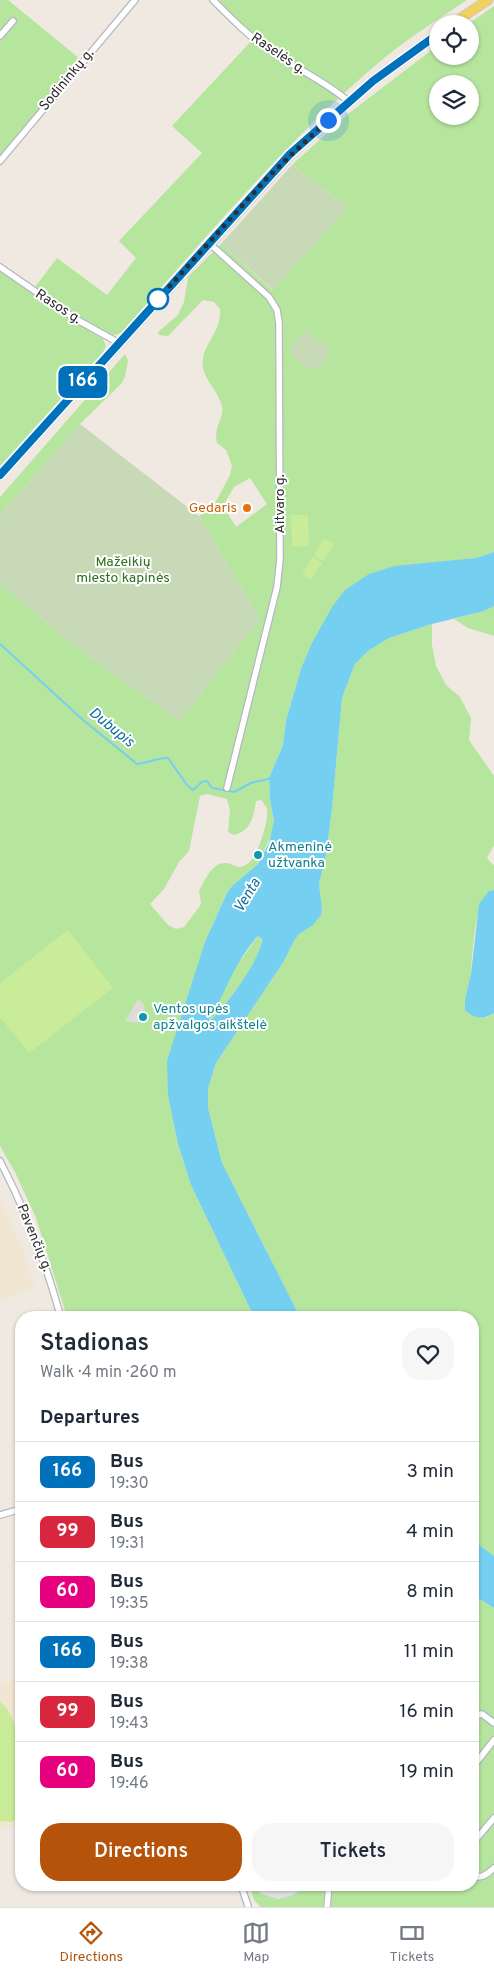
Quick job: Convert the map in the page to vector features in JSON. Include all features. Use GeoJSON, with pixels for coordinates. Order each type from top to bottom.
{"type":"FeatureCollection","features":[{"type":"Feature","properties":{"kind":"main road"},"geometry":{"type":"LineString","coordinates":[[466,15],[488,0]]}},
{"type":"Feature","properties":{"kind":"main road"},"geometry":{"type":"LineString","coordinates":[[0,475],[290,154],[399,60],[429,40]]}},
{"type":"Feature","properties":{"kind":"street","name":"Sodininkų g."},"geometry":{"type":"LineString","coordinates":[[0,161],[135,0]]}},
{"type":"Feature","properties":{"kind":"street","name":"Raselės g."},"geometry":{"type":"LineString","coordinates":[[213,0],[246,33],[267,49],[334,89],[349,102]]}},
{"type":"Feature","properties":{"kind":"street"},"geometry":{"type":"LineString","coordinates":[[0,36],[12,21]]}},
{"type":"Feature","properties":{"kind":"street","name":"Aitvaro g."},"geometry":{"type":"LineString","coordinates":[[209,243],[269,297],[277,310],[279,323],[280,559],[278,577],[227,788]]}},
{"type":"Feature","properties":{"kind":"street","name":"Rasos g."},"geometry":{"type":"LineString","coordinates":[[0,266],[74,318],[119,343]]}},
{"type":"Feature","properties":{"kind":"street","name":"Pavenčių g."},"geometry":{"type":"LineString","coordinates":[[0,1161],[38,1243],[59,1311]]}},
{"type":"Feature","properties":{"kind":"street"},"geometry":{"type":"LineString","coordinates":[[0,1515],[15,1511]]}},
{"type":"Feature","properties":{"kind":"street"},"geometry":{"type":"LineString","coordinates":[[479,1715],[482,1714],[494,1723]]}},
{"type":"Feature","properties":{"kind":"street"},"geometry":{"type":"LineString","coordinates":[[479,1759],[494,1740]]}},
{"type":"Feature","properties":{"kind":"street"},"geometry":{"type":"LineString","coordinates":[[479,1836],[494,1818]]}},
{"type":"Feature","properties":{"kind":"street"},"geometry":{"type":"LineString","coordinates":[[479,1878],[494,1868]]}},
{"type":"Feature","properties":{"kind":"street"},"geometry":{"type":"LineString","coordinates":[[243,1891],[249,1907]]}},
{"type":"Feature","properties":{"kind":"street"},"geometry":{"type":"LineString","coordinates":[[327,1907],[328,1891]]}},
{"type":"Feature","properties":{"kind":"shaded area","name":"Ventos upės apžvalgos aikštelė"},"geometry":{"type":"Polygon","coordinates":[[[138,999],[144,1005],[145,1016],[138,1023],[125,1021],[138,999]]]}},
{"type":"Feature","properties":{"kind":"shaded area"},"geometry":{"type":"Polygon","coordinates":[[[0,1199],[26,1257],[34,1287],[0,1301],[0,1199]]]}},
{"type":"Feature","properties":{"kind":"shaded area"},"geometry":{"type":"Polygon","coordinates":[[[15,1679],[15,1826],[0,1829],[0,1683],[15,1679]]]}},
{"type":"Feature","properties":{"kind":"shaded area"},"geometry":{"type":"Polygon","coordinates":[[[258,1891],[300,1891],[278,1899],[258,1891]]]}},
{"type":"Feature","properties":{"kind":"green space"},"geometry":{"type":"Polygon","coordinates":[[[0,0],[8,0],[85,63],[0,166],[0,0]]]}},
{"type":"Feature","properties":{"kind":"green space"},"geometry":{"type":"Polygon","coordinates":[[[219,0],[467,0],[444,15],[429,15],[429,25],[377,64],[342,95],[244,194],[121,333],[114,335],[97,329],[35,287],[57,258],[107,295],[136,258],[119,241],[202,153],[172,126],[256,36],[219,0]]]}},
{"type":"Feature","properties":{"kind":"green space"},"geometry":{"type":"Polygon","coordinates":[[[494,6],[494,552],[476,558],[451,561],[301,669],[286,720],[283,745],[269,778],[270,800],[274,821],[273,831],[258,864],[232,886],[227,893],[205,942],[168,1096],[178,1144],[191,1185],[251,1311],[65,1311],[36,1218],[16,1174],[0,1146],[0,583],[67,640],[179,721],[260,619],[199,516],[214,505],[230,475],[232,466],[226,450],[217,443],[216,437],[222,414],[222,406],[203,368],[203,356],[218,325],[220,309],[214,302],[203,300],[168,336],[159,335],[158,332],[178,315],[184,302],[188,277],[221,244],[272,290],[348,207],[292,165],[348,114],[429,52],[429,65],[479,65],[479,16],[494,6]],[[250,478],[234,487],[223,506],[236,527],[267,504],[250,478]],[[207,794],[200,796],[189,851],[179,862],[164,889],[150,904],[168,925],[176,929],[184,927],[200,906],[199,891],[215,866],[225,863],[242,867],[250,862],[258,848],[266,822],[267,808],[261,800],[256,801],[251,822],[244,830],[234,835],[228,832],[230,810],[227,799],[207,794]]]}},
{"type":"Feature","properties":{"kind":"green space"},"geometry":{"type":"Polygon","coordinates":[[[292,165],[348,207],[273,290],[221,244],[292,165]]]}},
{"type":"Feature","properties":{"kind":"green space"},"geometry":{"type":"Polygon","coordinates":[[[0,269],[58,312],[103,339],[106,346],[103,352],[0,466],[0,269]]]}},
{"type":"Feature","properties":{"kind":"green space"},"geometry":{"type":"Polygon","coordinates":[[[304,331],[328,346],[329,353],[323,365],[317,369],[303,365],[292,354],[290,347],[304,331]]]}},
{"type":"Feature","properties":{"kind":"green space"},"geometry":{"type":"Polygon","coordinates":[[[125,354],[128,361],[125,377],[121,384],[80,424],[0,515],[0,497],[125,354]]]}},
{"type":"Feature","properties":{"kind":"green space","name":"Mažeikių miesto kapinės"},"geometry":{"type":"Polygon","coordinates":[[[80,424],[199,516],[260,619],[179,721],[67,640],[0,583],[0,515],[80,424]]]}},
{"type":"Feature","properties":{"kind":"green space"},"geometry":{"type":"Polygon","coordinates":[[[291,515],[308,515],[309,546],[292,547],[291,515]]]}},
{"type":"Feature","properties":{"kind":"green space"},"geometry":{"type":"Polygon","coordinates":[[[324,538],[334,544],[323,561],[314,555],[324,538]]]}},
{"type":"Feature","properties":{"kind":"green space"},"geometry":{"type":"Polygon","coordinates":[[[313,557],[322,563],[311,580],[302,574],[313,557]]]}},
{"type":"Feature","properties":{"kind":"green space"},"geometry":{"type":"Polygon","coordinates":[[[494,606],[494,636],[468,628],[454,619],[484,611],[494,606]]]}},
{"type":"Feature","properties":{"kind":"green space"},"geometry":{"type":"Polygon","coordinates":[[[432,624],[432,645],[436,666],[446,685],[460,697],[471,718],[469,740],[494,776],[494,845],[487,858],[494,865],[494,890],[487,894],[478,913],[471,976],[465,999],[486,1018],[494,1013],[494,1556],[479,1545],[479,1311],[297,1311],[222,1163],[208,1108],[208,1089],[216,1063],[284,961],[294,941],[299,934],[317,920],[322,908],[319,884],[326,855],[332,809],[342,698],[355,664],[368,651],[389,638],[432,624]]]}},
{"type":"Feature","properties":{"kind":"green space"},"geometry":{"type":"Polygon","coordinates":[[[68,930],[113,988],[29,1053],[0,1017],[0,983],[68,930]]]}},
{"type":"Feature","properties":{"kind":"green space"},"geometry":{"type":"Polygon","coordinates":[[[258,936],[260,936],[261,944],[258,955],[232,995],[208,1024],[232,972],[258,936]]]}},
{"type":"Feature","properties":{"kind":"green space"},"geometry":{"type":"Polygon","coordinates":[[[479,1599],[494,1608],[494,1907],[330,1907],[328,1891],[479,1891],[479,1599]]]}},
{"type":"Feature","properties":{"kind":"green space"},"geometry":{"type":"Polygon","coordinates":[[[0,1702],[8,1711],[15,1728],[15,1820],[11,1822],[0,1821],[0,1702]]]}},
{"type":"Feature","properties":{"kind":"green space"},"geometry":{"type":"Polygon","coordinates":[[[251,1891],[258,1891],[278,1899],[293,1895],[299,1891],[324,1891],[323,1907],[261,1907],[254,1900],[251,1891]]]}},
{"type":"Feature","properties":{"kind":"water","name":"Venta"},"geometry":{"type":"Polygon","coordinates":[[[494,552],[494,606],[484,611],[432,624],[389,638],[368,651],[355,664],[342,698],[332,809],[326,855],[319,884],[321,915],[313,925],[299,934],[294,941],[284,961],[216,1063],[208,1089],[208,1108],[222,1163],[297,1311],[251,1311],[191,1185],[178,1144],[168,1096],[167,1061],[205,942],[227,893],[232,886],[258,864],[269,843],[274,821],[270,800],[269,778],[283,745],[286,720],[301,669],[312,643],[332,607],[345,590],[369,574],[395,566],[476,558],[494,552]],[[258,936],[234,971],[208,1023],[232,995],[249,971],[260,948],[262,939],[258,936]]]}},
{"type":"Feature","properties":{"kind":"water"},"geometry":{"type":"Polygon","coordinates":[[[494,890],[494,1013],[479,1018],[465,1010],[465,999],[471,974],[479,904],[489,891],[494,890]]]}},
{"type":"Feature","properties":{"kind":"water"},"geometry":{"type":"Polygon","coordinates":[[[479,1545],[494,1556],[494,1608],[479,1599],[479,1545]]]}},
{"type":"Feature","properties":{"kind":"waterway","name":"Dubupis"},"geometry":{"type":"LineString","coordinates":[[0,644],[82,719],[137,764],[168,758],[187,785],[193,790],[202,782],[207,781],[212,788],[234,792],[251,783],[272,778]]}},
{"type":"Feature","properties":{"kind":"bus line","name":"166"},"geometry":{"type":"LineString","coordinates":[[0,475],[241,206],[290,154],[373,81],[399,60],[429,40]]}},
{"type":"Feature","properties":{"kind":"place","name":"Gedaris"},"geometry":{"type":"Point","coordinates":[247,508]}},
{"type":"Feature","properties":{"kind":"place","name":"Akmeninė užtvanka"},"geometry":{"type":"Point","coordinates":[258,855]}},
{"type":"Feature","properties":{"kind":"place","name":"Ventos upės apžvalgos aikštelė"},"geometry":{"type":"Point","coordinates":[143,1017]}},
{"type":"Feature","properties":{"kind":"route"},"geometry":{"type":"LineString","coordinates":[[158,299],[152,306],[268,177],[290,154],[328,120]]}}]}
